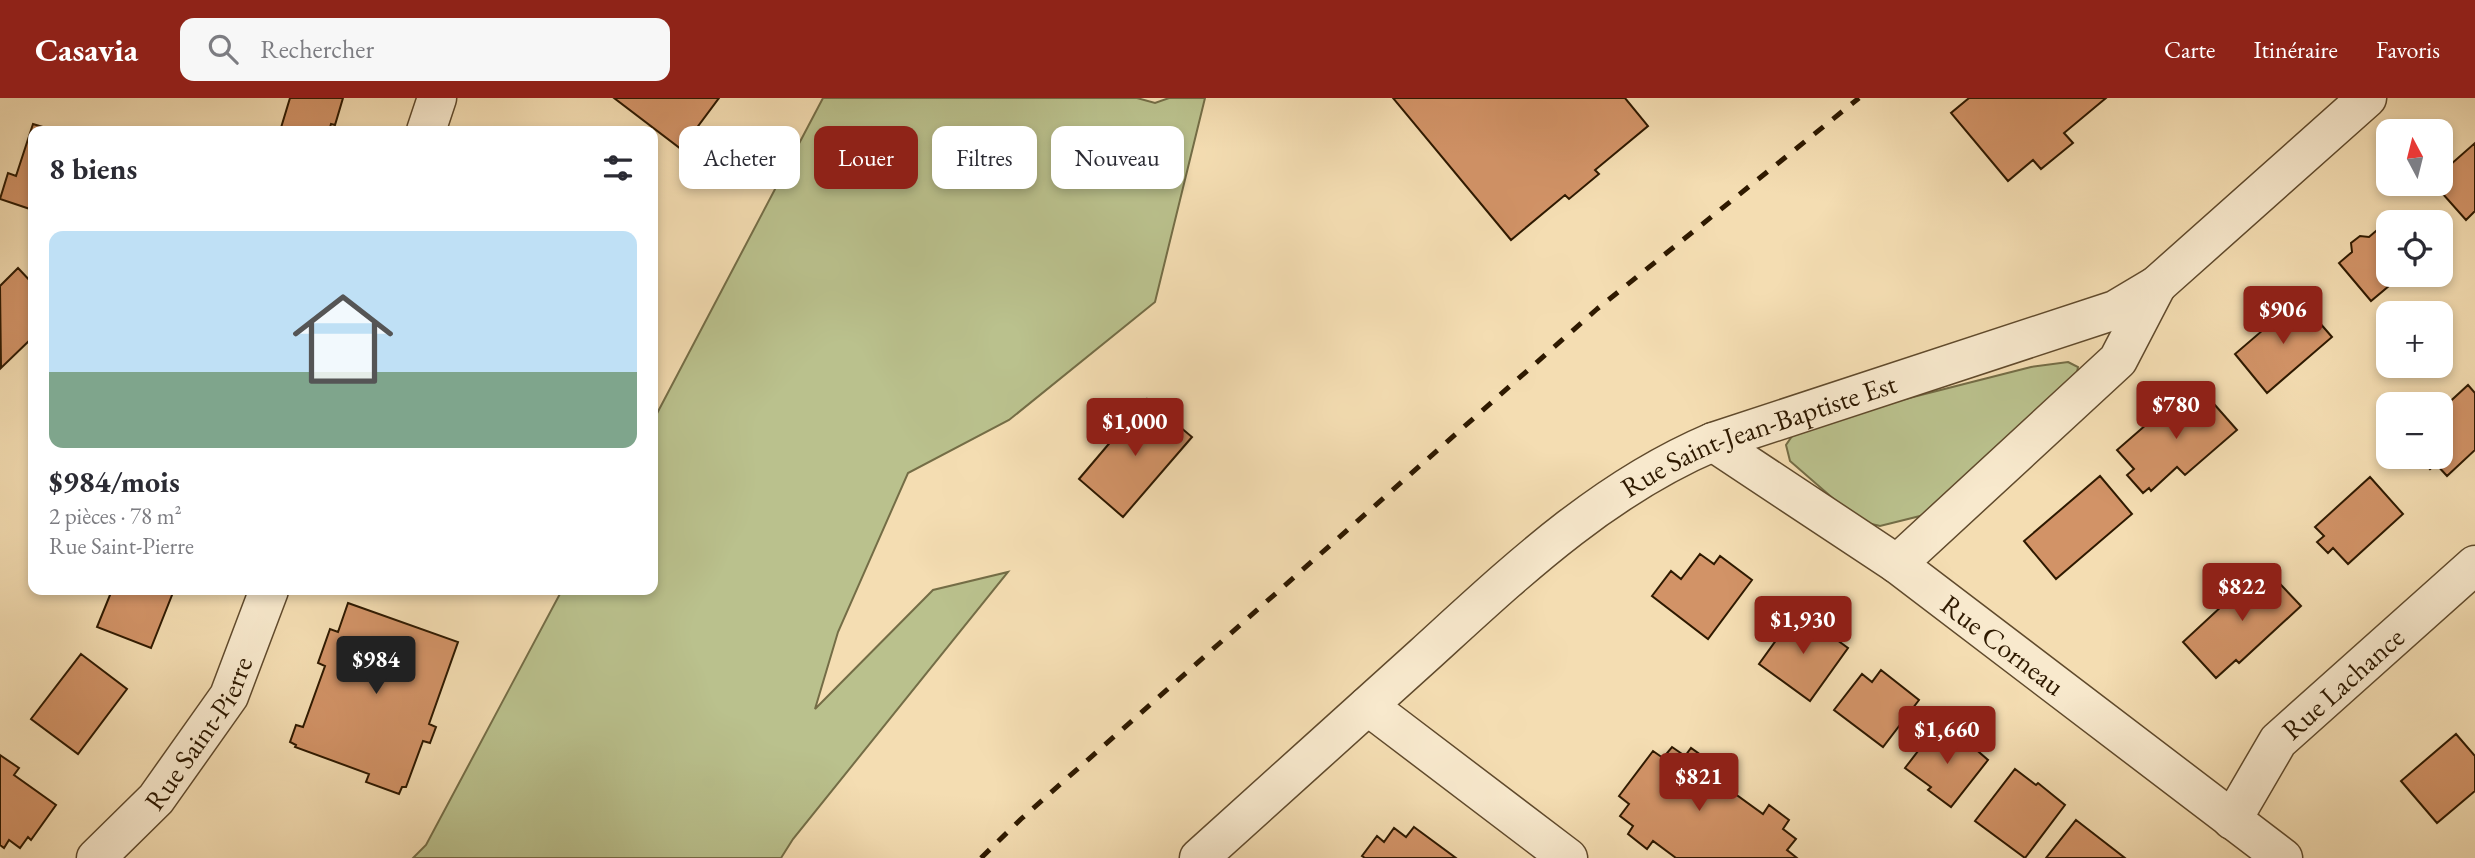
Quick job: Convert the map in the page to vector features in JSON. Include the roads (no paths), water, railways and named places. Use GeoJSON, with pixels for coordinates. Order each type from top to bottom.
{"type":"FeatureCollection","features":[{"type":"Feature","properties":{"kind":"street"},"geometry":{"type":"LineString","coordinates":[[428,126],[437,98]]}},
{"type":"Feature","properties":{"kind":"street","name":"Rue Saint-Jean-Baptiste Est"},"geometry":{"type":"LineString","coordinates":[[1199,858],[1521,567],[1579,519],[1623,489],[1685,454],[1713,442],[2115,310],[2157,285],[2367,98]]}},
{"type":"Feature","properties":{"kind":"street"},"geometry":{"type":"LineString","coordinates":[[1897,564],[2118,360],[2157,285]]}},
{"type":"Feature","properties":{"kind":"street","name":"Rue Corneau"},"geometry":{"type":"LineString","coordinates":[[1713,442],[1897,564],[2283,858]]}},
{"type":"Feature","properties":{"kind":"street","name":"Rue Lachance"},"geometry":{"type":"LineString","coordinates":[[2232,820],[2278,741],[2475,565]]}},
{"type":"Feature","properties":{"kind":"street","name":"Rue Saint-Pierre"},"geometry":{"type":"LineString","coordinates":[[96,858],[156,799],[229,696],[267,595]]}},
{"type":"Feature","properties":{"kind":"street"},"geometry":{"type":"LineString","coordinates":[[1368,706],[1568,858]]}},
{"type":"Feature","properties":{"kind":"railway"},"geometry":{"type":"LineString","coordinates":[[981,858],[1021,819],[1597,309],[1859,98]]}}]}
